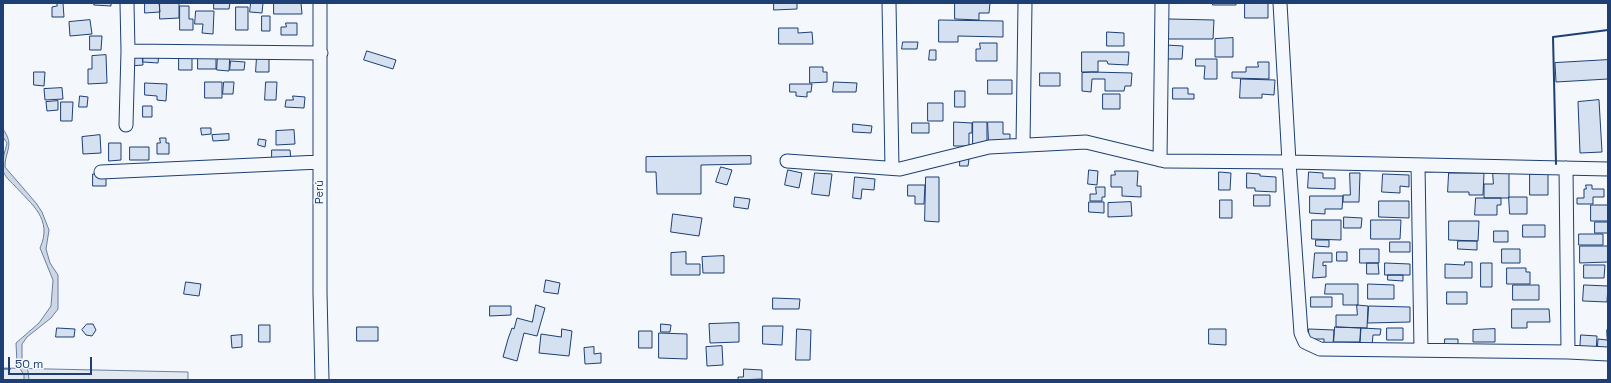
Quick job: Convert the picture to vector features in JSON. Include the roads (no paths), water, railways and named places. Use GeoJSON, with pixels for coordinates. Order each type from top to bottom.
{"type":"FeatureCollection","features":[{"type":"Feature","properties":{"kind":"street"},"geometry":{"type":"LineString","coordinates":[[126,124],[128,51],[127,3]]}},
{"type":"Feature","properties":{"kind":"street","name":"Perú"},"geometry":{"type":"LineString","coordinates":[[320,3],[322,380]]}},
{"type":"Feature","properties":{"kind":"street"},"geometry":{"type":"LineString","coordinates":[[889,3],[892,168]]}},
{"type":"Feature","properties":{"kind":"street"},"geometry":{"type":"LineString","coordinates":[[1023,145],[1025,3]]}},
{"type":"Feature","properties":{"kind":"street"},"geometry":{"type":"LineString","coordinates":[[1160,160],[1162,3]]}},
{"type":"Feature","properties":{"kind":"street"},"geometry":{"type":"LineString","coordinates":[[1280,3],[1301,333],[1305,342],[1320,349],[1568,352],[1608,354]]}},
{"type":"Feature","properties":{"kind":"street"},"geometry":{"type":"LineString","coordinates":[[128,51],[321,52]]}},
{"type":"Feature","properties":{"kind":"street"},"geometry":{"type":"LineString","coordinates":[[787,161],[900,168],[989,147],[1086,142],[1160,160],[1608,169]]}},
{"type":"Feature","properties":{"kind":"street"},"geometry":{"type":"LineString","coordinates":[[101,172],[320,162]]}},
{"type":"Feature","properties":{"kind":"street"},"geometry":{"type":"LineString","coordinates":[[1418,165],[1421,350]]}},
{"type":"Feature","properties":{"kind":"street"},"geometry":{"type":"LineString","coordinates":[[1566,168],[1568,352]]}}]}
